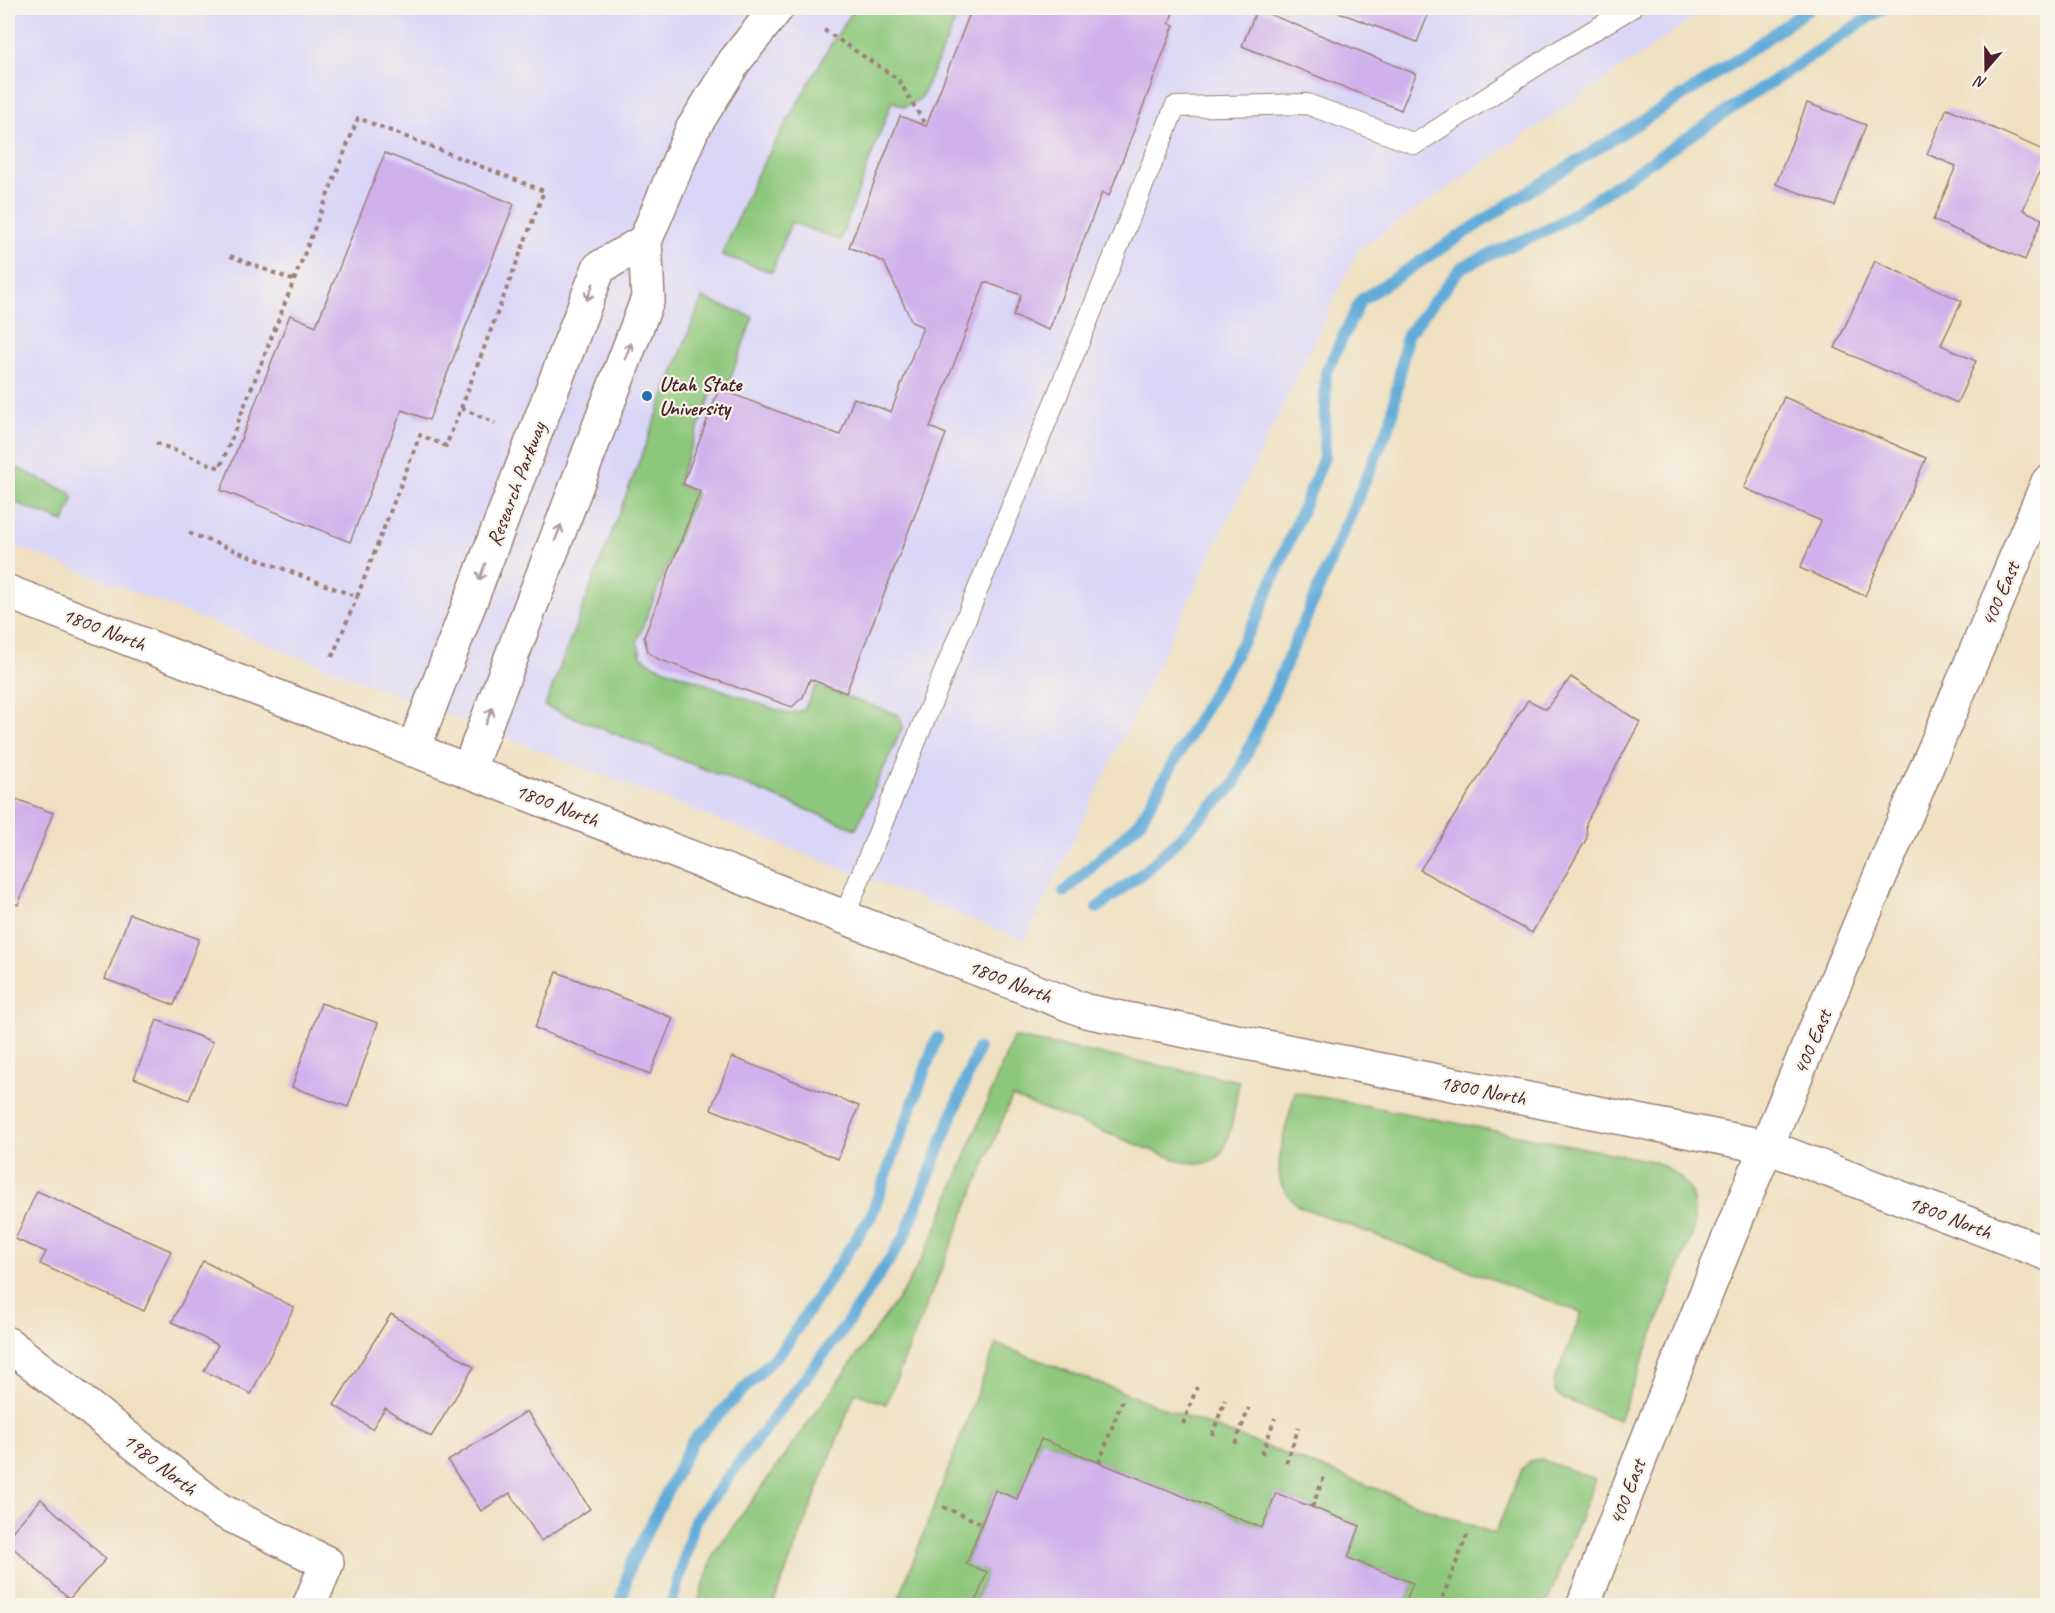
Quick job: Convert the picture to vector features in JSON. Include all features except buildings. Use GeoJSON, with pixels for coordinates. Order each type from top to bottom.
{"type":"FeatureCollection","features":[{"type":"Feature","properties":{"kind":"street"},"geometry":{"type":"LineString","coordinates":[[468,771],[648,298],[645,241],[692,130],[734,62],[777,8]]}},
{"type":"Feature","properties":{"kind":"street","name":"Research Parkway"},"geometry":{"type":"LineString","coordinates":[[413,750],[599,268],[645,241]]}},
{"type":"Feature","properties":{"kind":"street","name":"400 East"},"geometry":{"type":"LineString","coordinates":[[1583,1605],[1637,1464],[1768,1147],[2048,482]]}},
{"type":"Feature","properties":{"kind":"street","name":"1800 North"},"geometry":{"type":"LineString","coordinates":[[8,592],[1086,1011],[1768,1147],[2048,1254]]}},
{"type":"Feature","properties":{"kind":"street","name":"1980 North"},"geometry":{"type":"LineString","coordinates":[[8,1344],[218,1509],[327,1563],[309,1605]]}},
{"type":"Feature","properties":{"kind":"lane"},"geometry":{"type":"LineString","coordinates":[[844,916],[1175,107],[1307,104],[1414,144],[1559,51],[1631,8]]}},
{"type":"Feature","properties":{"kind":"path"},"geometry":{"type":"LineString","coordinates":[[824,30],[898,79],[926,126]]}},
{"type":"Feature","properties":{"kind":"path"},"geometry":{"type":"LineString","coordinates":[[156,443],[220,468],[358,118],[544,191],[446,446],[420,435],[332,657]]}},
{"type":"Feature","properties":{"kind":"path"},"geometry":{"type":"LineString","coordinates":[[230,256],[294,281]]}},
{"type":"Feature","properties":{"kind":"path"},"geometry":{"type":"LineString","coordinates":[[461,408],[495,423]]}},
{"type":"Feature","properties":{"kind":"path"},"geometry":{"type":"LineString","coordinates":[[189,533],[357,597]]}},
{"type":"Feature","properties":{"kind":"path"},"geometry":{"type":"LineString","coordinates":[[1183,1424],[1197,1387]]}},
{"type":"Feature","properties":{"kind":"path"},"geometry":{"type":"LineString","coordinates":[[1212,1435],[1225,1400]]}},
{"type":"Feature","properties":{"kind":"path"},"geometry":{"type":"LineString","coordinates":[[1099,1463],[1122,1401]]}},
{"type":"Feature","properties":{"kind":"path"},"geometry":{"type":"LineString","coordinates":[[1235,1444],[1249,1408]]}},
{"type":"Feature","properties":{"kind":"path"},"geometry":{"type":"LineString","coordinates":[[1262,1454],[1275,1418]]}},
{"type":"Feature","properties":{"kind":"path"},"geometry":{"type":"LineString","coordinates":[[1286,1463],[1299,1427]]}},
{"type":"Feature","properties":{"kind":"path"},"geometry":{"type":"LineString","coordinates":[[1312,1507],[1324,1477]]}},
{"type":"Feature","properties":{"kind":"path"},"geometry":{"type":"LineString","coordinates":[[943,1507],[981,1523]]}},
{"type":"Feature","properties":{"kind":"path"},"geometry":{"type":"LineString","coordinates":[[1438,1605],[1467,1533]]}},
{"type":"Feature","properties":{"kind":"shaded area","name":"Utah State University"},"geometry":{"type":"Polygon","coordinates":[[[8,8],[1708,8],[1358,250],[1025,940],[8,543],[8,8]]]}},
{"type":"Feature","properties":{"kind":"green space"},"geometry":{"type":"Polygon","coordinates":[[[855,8],[961,8],[921,98],[905,107],[892,101],[840,240],[791,222],[772,272],[722,255],[755,178],[830,46],[855,8]]]}},
{"type":"Feature","properties":{"kind":"green space"},"geometry":{"type":"Polygon","coordinates":[[[702,298],[753,317],[728,385],[717,380],[677,484],[696,493],[637,641],[641,656],[654,665],[788,714],[804,710],[816,686],[899,715],[903,726],[856,829],[545,706],[702,298]]]}},
{"type":"Feature","properties":{"kind":"green space"},"geometry":{"type":"Polygon","coordinates":[[[8,464],[71,493],[73,499],[64,522],[8,500],[8,464]]]}},
{"type":"Feature","properties":{"kind":"green space"},"geometry":{"type":"Polygon","coordinates":[[[1013,1037],[1239,1081],[1226,1144],[1216,1159],[1209,1163],[1183,1162],[1012,1097],[886,1404],[855,1393],[773,1605],[697,1605],[714,1553],[905,1289],[934,1235],[1013,1037]]]}},
{"type":"Feature","properties":{"kind":"green space"},"geometry":{"type":"Polygon","coordinates":[[[1295,1092],[1656,1162],[1684,1182],[1689,1189],[1694,1207],[1693,1232],[1619,1420],[1564,1399],[1555,1392],[1554,1381],[1582,1313],[1295,1203],[1283,1187],[1279,1170],[1281,1148],[1295,1092]]]}},
{"type":"Feature","properties":{"kind":"green space"},"geometry":{"type":"Polygon","coordinates":[[[996,1344],[1495,1534],[1522,1469],[1530,1461],[1540,1459],[1595,1479],[1546,1605],[1404,1605],[1413,1583],[1348,1558],[1360,1526],[1276,1493],[1262,1528],[1041,1439],[1017,1499],[994,1491],[966,1563],[987,1572],[974,1605],[896,1606],[996,1344]]]}},
{"type":"Feature","properties":{"kind":"waterway"},"geometry":{"type":"LineString","coordinates":[[1064,892],[1139,823],[1257,617],[1324,458],[1326,372],[1361,300],[1534,188],[1708,80],[1810,8]]}},
{"type":"Feature","properties":{"kind":"waterway"},"geometry":{"type":"LineString","coordinates":[[1097,908],[1150,867],[1233,786],[1391,421],[1407,335],[1462,267],[1553,227],[1883,8]]}},
{"type":"Feature","properties":{"kind":"waterway"},"geometry":{"type":"LineString","coordinates":[[620,1606],[629,1568],[692,1442],[783,1349],[871,1216],[937,1038]]}},
{"type":"Feature","properties":{"kind":"waterway"},"geometry":{"type":"LineString","coordinates":[[671,1606],[695,1520],[843,1329],[905,1236],[978,1049]]}},
{"type":"Feature","properties":{"kind":"place","name":"Utah State University"},"geometry":{"type":"Point","coordinates":[647,396]}}]}
